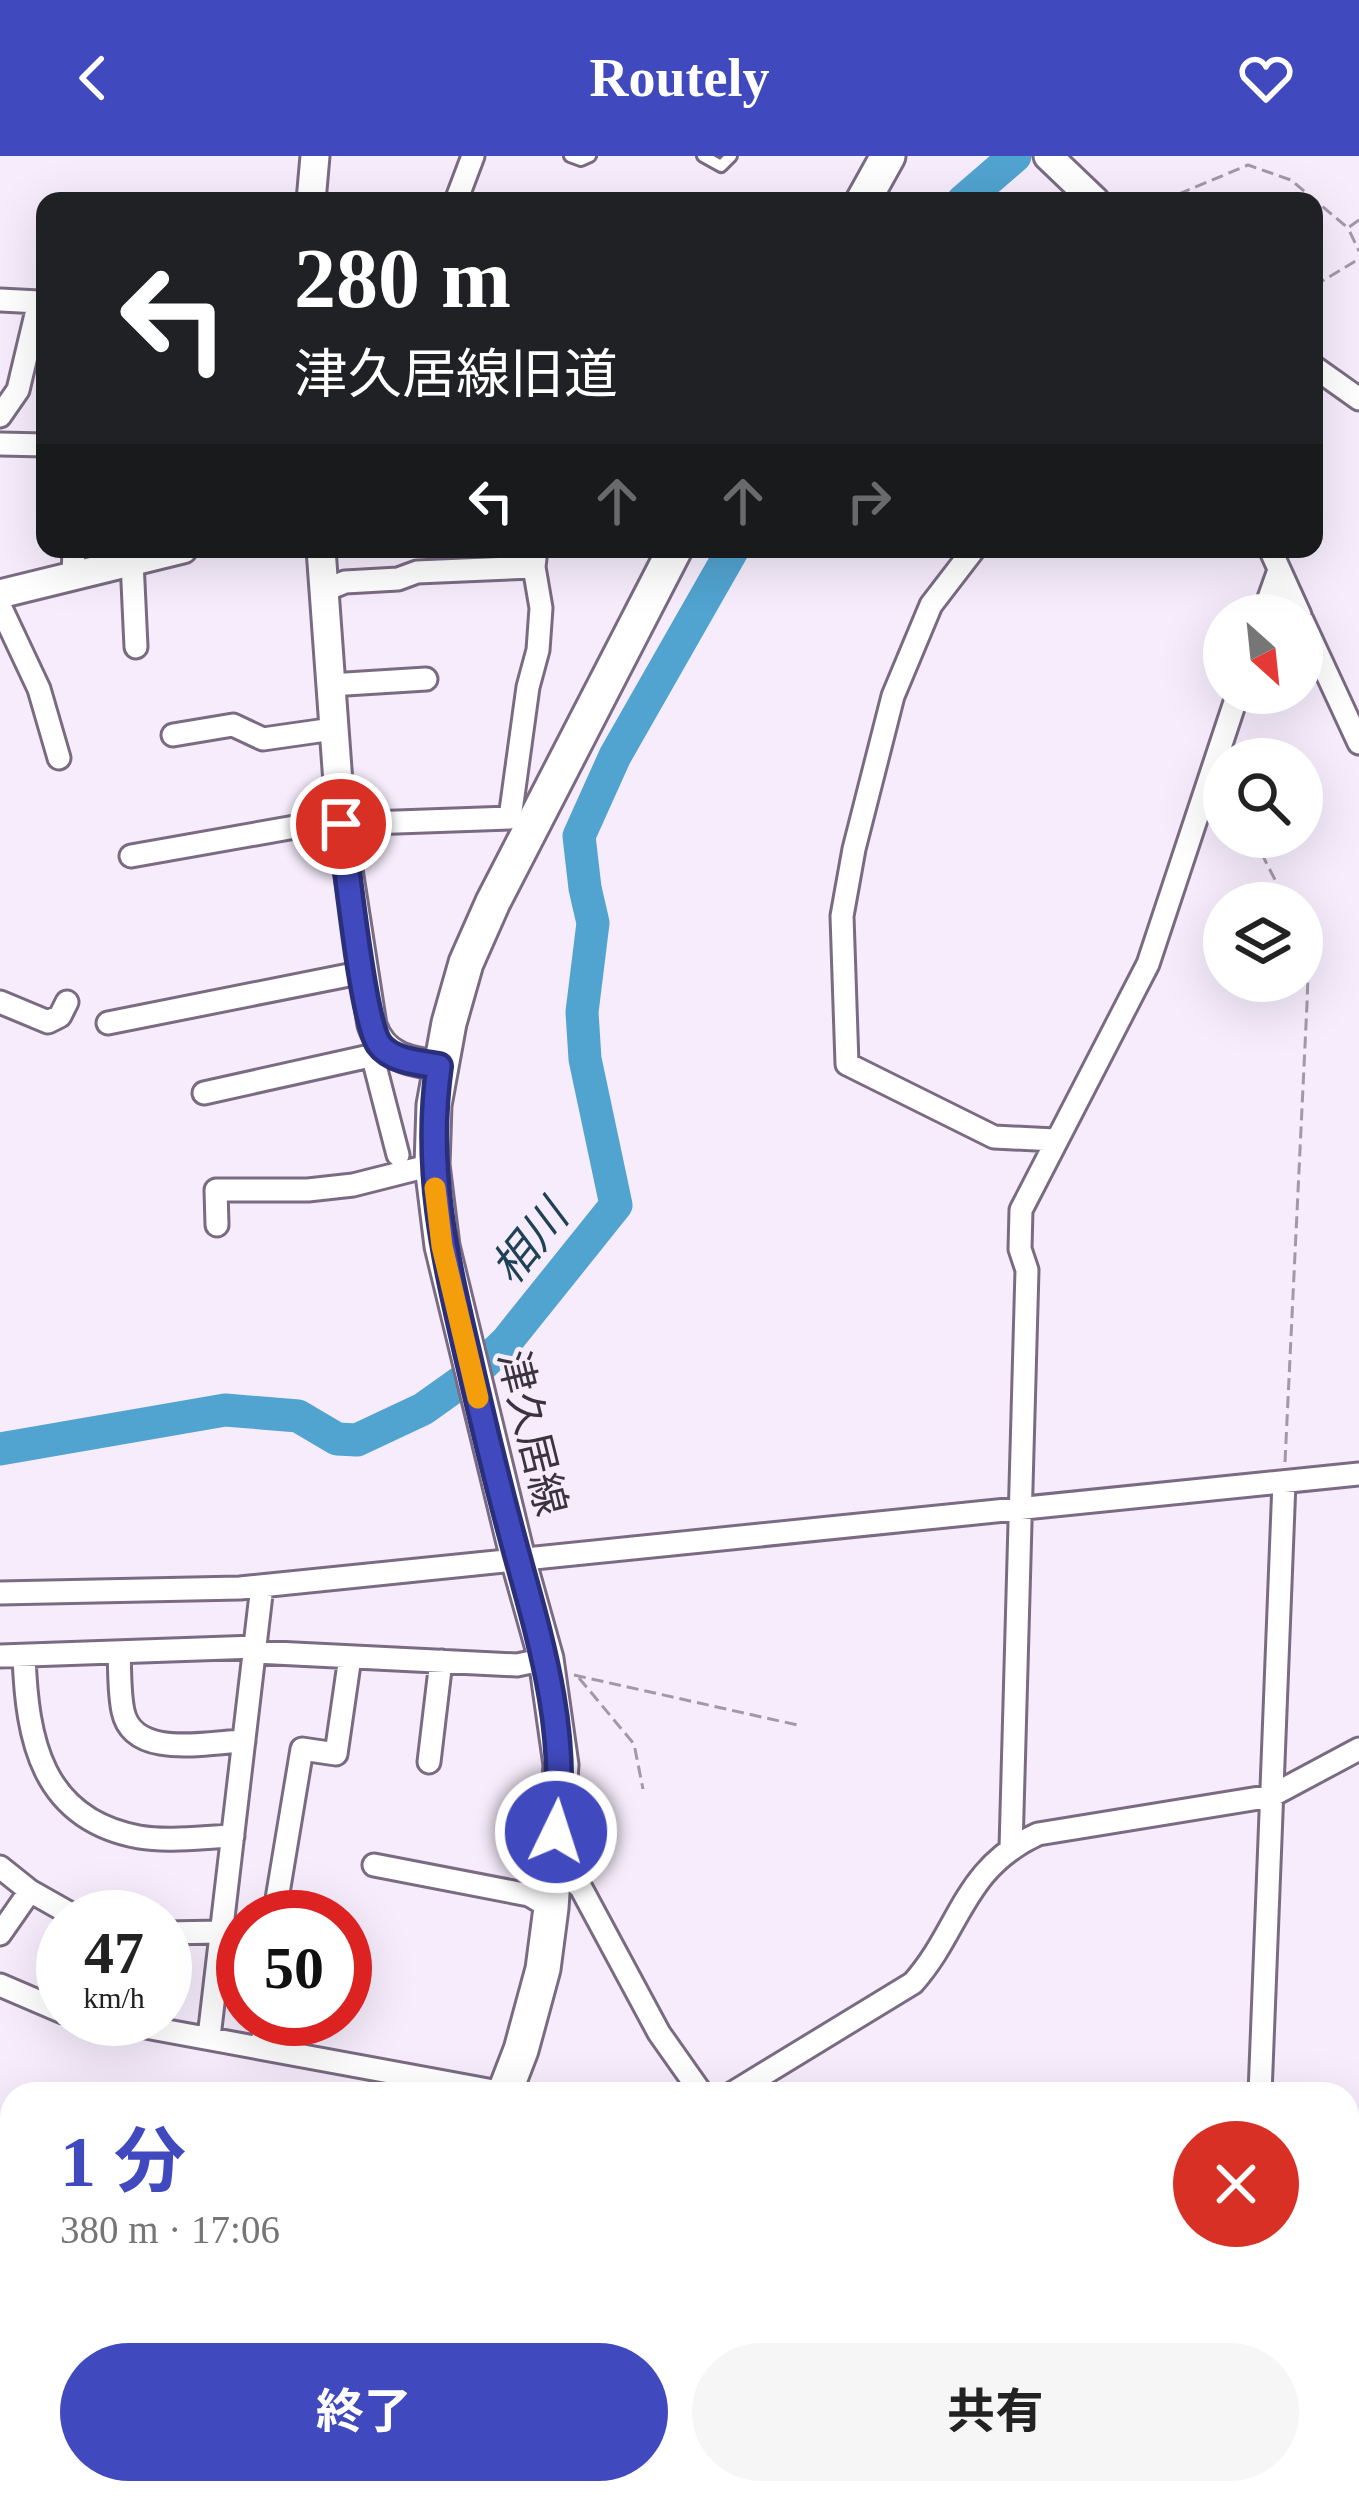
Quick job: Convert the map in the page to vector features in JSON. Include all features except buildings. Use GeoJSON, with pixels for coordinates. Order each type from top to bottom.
{"type":"FeatureCollection","features":[{"type":"Feature","properties":{"kind":"main road"},"geometry":{"type":"LineString","coordinates":[[868,192],[888,156]]}},
{"type":"Feature","properties":{"kind":"main road","name":"津久居線"},"geometry":{"type":"LineString","coordinates":[[508,2082],[535,2006],[551,1908],[561,1765],[547,1659],[442,1246],[432,1165],[439,1066],[466,963],[520,824],[669,558]]}},
{"type":"Feature","properties":{"kind":"street"},"geometry":{"type":"LineString","coordinates":[[312,192],[315,156]]}},
{"type":"Feature","properties":{"kind":"street"},"geometry":{"type":"LineString","coordinates":[[459,192],[473,156]]}},
{"type":"Feature","properties":{"kind":"street"},"geometry":{"type":"LineString","coordinates":[[1048,156],[1082,192]]}},
{"type":"Feature","properties":{"kind":"street"},"geometry":{"type":"LineString","coordinates":[[0,300],[36,302]]}},
{"type":"Feature","properties":{"kind":"street"},"geometry":{"type":"LineString","coordinates":[[0,416],[18,390],[36,318]]}},
{"type":"Feature","properties":{"kind":"street"},"geometry":{"type":"LineString","coordinates":[[1323,373],[1359,399]]}},
{"type":"Feature","properties":{"kind":"street"},"geometry":{"type":"LineString","coordinates":[[0,444],[36,445]]}},
{"type":"Feature","properties":{"kind":"street"},"geometry":{"type":"LineString","coordinates":[[0,594],[74,563],[122,558]]}},
{"type":"Feature","properties":{"kind":"street"},"geometry":{"type":"LineString","coordinates":[[136,647],[141,558]]}},
{"type":"Feature","properties":{"kind":"street"},"geometry":{"type":"LineString","coordinates":[[321,558],[341,821],[372,1025],[398,1155]]}},
{"type":"Feature","properties":{"kind":"street"},"geometry":{"type":"LineString","coordinates":[[131,856],[341,821],[520,824],[524,711],[538,650],[541,608],[535,558],[417,572],[398,579],[345,582],[323,591]]}},
{"type":"Feature","properties":{"kind":"street"},"geometry":{"type":"LineString","coordinates":[[967,558],[931,605],[893,697],[854,848],[842,916],[847,1064],[994,1137],[1055,1140]]}},
{"type":"Feature","properties":{"kind":"street"},"geometry":{"type":"LineString","coordinates":[[1267,594],[1274,559]]}},
{"type":"Feature","properties":{"kind":"street"},"geometry":{"type":"LineString","coordinates":[[1274,559],[1290,594]]}},
{"type":"Feature","properties":{"kind":"street"},"geometry":{"type":"LineString","coordinates":[[0,606],[39,689],[59,758]]}},
{"type":"Feature","properties":{"kind":"street"},"geometry":{"type":"LineString","coordinates":[[1323,665],[1359,743]]}},
{"type":"Feature","properties":{"kind":"street"},"geometry":{"type":"LineString","coordinates":[[330,685],[426,679]]}},
{"type":"Feature","properties":{"kind":"street"},"geometry":{"type":"LineString","coordinates":[[1011,1848],[1027,1270],[1018,1227],[1021,1210],[1156,944],[1231,714]]}},
{"type":"Feature","properties":{"kind":"street"},"geometry":{"type":"LineString","coordinates":[[173,735],[233,725],[262,739],[333,729]]}},
{"type":"Feature","properties":{"kind":"street"},"geometry":{"type":"LineString","coordinates":[[109,1023],[364,972]]}},
{"type":"Feature","properties":{"kind":"street"},"geometry":{"type":"LineString","coordinates":[[0,1002],[48,1022],[60,1016],[67,1002]]}},
{"type":"Feature","properties":{"kind":"street"},"geometry":{"type":"LineString","coordinates":[[204,1093],[380,1055],[439,1066]]}},
{"type":"Feature","properties":{"kind":"street"},"geometry":{"type":"LineString","coordinates":[[217,1225],[216,1190],[330,1187],[432,1165]]}},
{"type":"Feature","properties":{"kind":"street"},"geometry":{"type":"LineString","coordinates":[[0,1593],[262,1586],[1359,1474]]}},
{"type":"Feature","properties":{"kind":"street"},"geometry":{"type":"LineString","coordinates":[[1260,2082],[1283,1482]]}},
{"type":"Feature","properties":{"kind":"street"},"geometry":{"type":"LineString","coordinates":[[226,1890],[262,1586]]}},
{"type":"Feature","properties":{"kind":"street"},"geometry":{"type":"LineString","coordinates":[[0,1656],[256,1650],[517,1665],[547,1659]]}},
{"type":"Feature","properties":{"kind":"street"},"geometry":{"type":"LineString","coordinates":[[119,1652],[123,1710],[138,1736],[156,1743],[244,1741]]}},
{"type":"Feature","properties":{"kind":"street"},"geometry":{"type":"LineString","coordinates":[[24,1656],[33,1744],[66,1799],[106,1826],[141,1838],[233,1836]]}},
{"type":"Feature","properties":{"kind":"street"},"geometry":{"type":"LineString","coordinates":[[278,1890],[302,1749],[336,1754],[350,1657]]}},
{"type":"Feature","properties":{"kind":"street"},"geometry":{"type":"LineString","coordinates":[[429,1762],[441,1661]]}},
{"type":"Feature","properties":{"kind":"street"},"geometry":{"type":"LineString","coordinates":[[750,2082],[913,1982],[964,1898],[1011,1848],[1038,1834],[1271,1796],[1359,1749]]}},
{"type":"Feature","properties":{"kind":"street"},"geometry":{"type":"LineString","coordinates":[[553,1863],[581,1888],[659,2033],[694,2082]]}},
{"type":"Feature","properties":{"kind":"street"},"geometry":{"type":"LineString","coordinates":[[374,1865],[530,1895],[551,1908]]}},
{"type":"Feature","properties":{"kind":"street"},"geometry":{"type":"LineString","coordinates":[[0,1867],[36,1895]]}},
{"type":"Feature","properties":{"kind":"street"},"geometry":{"type":"LineString","coordinates":[[0,1934],[30,1892]]}},
{"type":"Feature","properties":{"kind":"street"},"geometry":{"type":"LineString","coordinates":[[209,2037],[216,1976]]}},
{"type":"Feature","properties":{"kind":"street"},"geometry":{"type":"LineString","coordinates":[[0,1985],[36,2000]]}},
{"type":"Feature","properties":{"kind":"street"},"geometry":{"type":"LineString","coordinates":[[192,2034],[442,2082]]}},
{"type":"Feature","properties":{"kind":"lane"},"geometry":{"type":"LineString","coordinates":[[570,156],[581,160],[590,156]]}},
{"type":"Feature","properties":{"kind":"lane"},"geometry":{"type":"LineString","coordinates":[[703,156],[721,166],[731,156]]}},
{"type":"Feature","properties":{"kind":"path"},"geometry":{"type":"LineString","coordinates":[[1184,192],[1248,165],[1292,180],[1306,192]]}},
{"type":"Feature","properties":{"kind":"path"},"geometry":{"type":"LineString","coordinates":[[1323,207],[1348,228],[1359,251]]}},
{"type":"Feature","properties":{"kind":"path"},"geometry":{"type":"LineString","coordinates":[[1348,228],[1359,220]]}},
{"type":"Feature","properties":{"kind":"path"},"geometry":{"type":"LineString","coordinates":[[1323,281],[1359,260]]}},
{"type":"Feature","properties":{"kind":"path"},"geometry":{"type":"LineString","coordinates":[[1283,1482],[1307,1002]]}},
{"type":"Feature","properties":{"kind":"path"},"geometry":{"type":"LineString","coordinates":[[547,1659],[578,1677],[802,1726]]}},
{"type":"Feature","properties":{"kind":"path"},"geometry":{"type":"LineString","coordinates":[[578,1677],[634,1744],[644,1790]]}},
{"type":"Feature","properties":{"kind":"waterway","name":"相川"},"geometry":{"type":"LineString","coordinates":[[973,192],[1015,156]]}},
{"type":"Feature","properties":{"kind":"waterway","name":"相川"},"geometry":{"type":"LineString","coordinates":[[0,1449],[225,1410],[298,1416],[337,1439],[357,1440],[423,1409],[475,1372],[507,1341],[616,1205],[585,1059],[582,1012],[593,923],[579,836],[615,756],[728,558]]}},
{"type":"Feature","properties":{"kind":"slow traffic"},"geometry":{"type":"LineString","coordinates":[[435,1188],[442,1246],[478,1398]]}},
{"type":"Feature","properties":{"kind":"route"},"geometry":{"type":"LineString","coordinates":[[341,824],[378,1043],[413,1062],[439,1066],[432,1165],[442,1246],[547,1659],[561,1765],[556,1832]]}}]}
